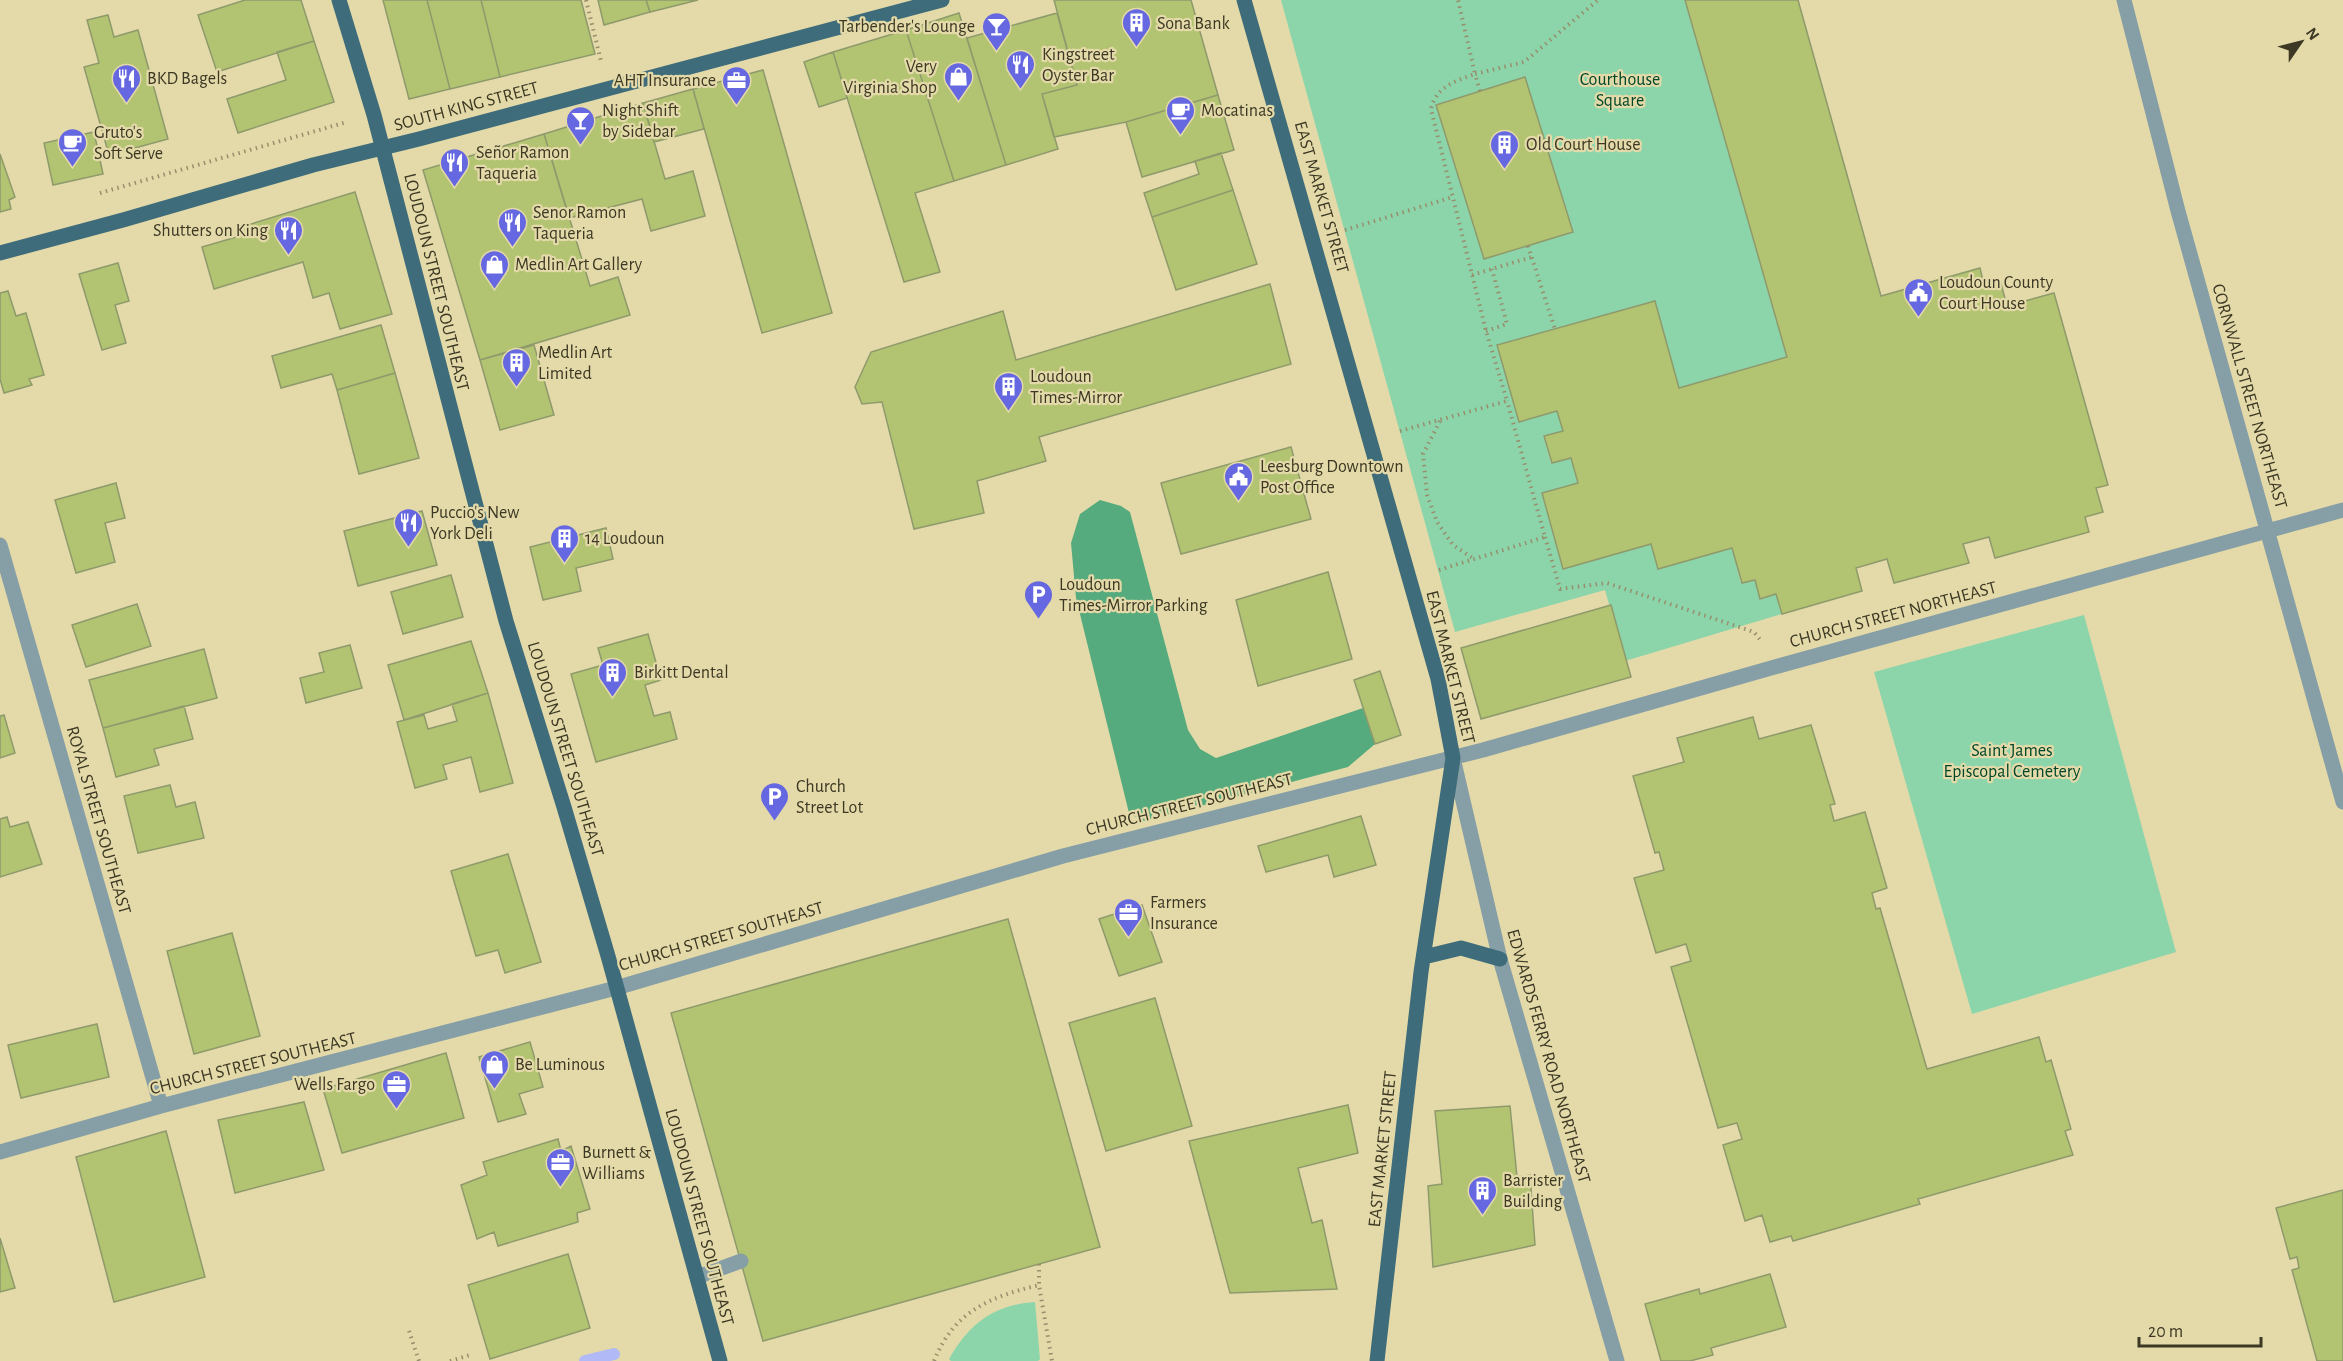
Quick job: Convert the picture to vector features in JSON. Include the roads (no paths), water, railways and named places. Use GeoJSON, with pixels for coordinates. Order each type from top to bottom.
{"type":"FeatureCollection","features":[{"type":"Feature","properties":{"kind":"main road","name":"LOUDOUN STREET SOUTHEAST"},"geometry":{"type":"LineString","coordinates":[[339,0],[374,115],[506,621],[568,818],[720,1361]]}},
{"type":"Feature","properties":{"kind":"main road","name":"SOUTH KING STREET"},"geometry":{"type":"LineString","coordinates":[[0,253],[382,147],[942,0]]}},
{"type":"Feature","properties":{"kind":"main road","name":"EAST MARKET STREET"},"geometry":{"type":"LineString","coordinates":[[1244,0],[1435,667],[1453,758],[1424,957],[1377,1361]]}},
{"type":"Feature","properties":{"kind":"main road"},"geometry":{"type":"LineString","coordinates":[[1424,957],[1461,948],[1500,959]]}},
{"type":"Feature","properties":{"kind":"street","name":"CORNWALL STREET NORTHEAST"},"geometry":{"type":"LineString","coordinates":[[2124,0],[2178,211],[2343,802]]}},
{"type":"Feature","properties":{"kind":"street","name":"CHURCH STREET NORTHEAST"},"geometry":{"type":"LineString","coordinates":[[1453,758],[2343,510]]}},
{"type":"Feature","properties":{"kind":"street","name":"ROYAL STREET SOUTHEAST"},"geometry":{"type":"LineString","coordinates":[[0,545],[161,1106]]}},
{"type":"Feature","properties":{"kind":"street","name":"CHURCH STREET SOUTHEAST"},"geometry":{"type":"LineString","coordinates":[[0,1152],[161,1106],[616,988],[1063,856],[1453,758]]}},
{"type":"Feature","properties":{"kind":"street","name":"EDWARDS FERRY ROAD NORTHEAST"},"geometry":{"type":"LineString","coordinates":[[1453,758],[1500,959],[1617,1361]]}},
{"type":"Feature","properties":{"kind":"street"},"geometry":{"type":"LineString","coordinates":[[697,1277],[741,1261]]}},
{"type":"Feature","properties":{"kind":"waterway"},"geometry":{"type":"LineString","coordinates":[[585,1361],[614,1354]]}},
{"type":"Feature","properties":{"kind":"place","name":"Sona Bank"},"geometry":{"type":"Point","coordinates":[1136,48]}},
{"type":"Feature","properties":{"kind":"place","name":"Tarbender's Lounge"},"geometry":{"type":"Point","coordinates":[996,52]}},
{"type":"Feature","properties":{"kind":"place","name":"Kingstreet Oyster Bar"},"geometry":{"type":"Point","coordinates":[1021,90]}},
{"type":"Feature","properties":{"kind":"place","name":"Very Virginia Shop"},"geometry":{"type":"Point","coordinates":[958,102]}},
{"type":"Feature","properties":{"kind":"place","name":"BKD Bagels"},"geometry":{"type":"Point","coordinates":[126,104]}},
{"type":"Feature","properties":{"kind":"place","name":"AHT Insurance"},"geometry":{"type":"Point","coordinates":[737,106]}},
{"type":"Feature","properties":{"kind":"place","name":"Mocatinas"},"geometry":{"type":"Point","coordinates":[1180,136]}},
{"type":"Feature","properties":{"kind":"place","name":"Night Shift by Sidebar"},"geometry":{"type":"Point","coordinates":[581,146]}},
{"type":"Feature","properties":{"kind":"place","name":"Gruto's Soft Serve"},"geometry":{"type":"Point","coordinates":[73,168]}},
{"type":"Feature","properties":{"kind":"place","name":"Old Court House"},"geometry":{"type":"Point","coordinates":[1505,170]}},
{"type":"Feature","properties":{"kind":"place","name":"Señor Ramon Taqueria"},"geometry":{"type":"Point","coordinates":[455,188]}},
{"type":"Feature","properties":{"kind":"place","name":"Senor Ramon Taqueria"},"geometry":{"type":"Point","coordinates":[512,248]}},
{"type":"Feature","properties":{"kind":"place","name":"Shutters on King"},"geometry":{"type":"Point","coordinates":[289,256]}},
{"type":"Feature","properties":{"kind":"place","name":"Medlin Art Gallery"},"geometry":{"type":"Point","coordinates":[494,290]}},
{"type":"Feature","properties":{"kind":"place","name":"Loudoun County Court House"},"geometry":{"type":"Point","coordinates":[1918,318]}},
{"type":"Feature","properties":{"kind":"place","name":"Medlin Art Limited"},"geometry":{"type":"Point","coordinates":[517,388]}},
{"type":"Feature","properties":{"kind":"place","name":"Loudoun Times-Mirror"},"geometry":{"type":"Point","coordinates":[1009,412]}},
{"type":"Feature","properties":{"kind":"place","name":"Leesburg Downtown Post Office"},"geometry":{"type":"Point","coordinates":[1239,502]}},
{"type":"Feature","properties":{"kind":"place","name":"Puccio's New York Deli"},"geometry":{"type":"Point","coordinates":[409,548]}},
{"type":"Feature","properties":{"kind":"place","name":"14 Loudoun"},"geometry":{"type":"Point","coordinates":[564,564]}},
{"type":"Feature","properties":{"kind":"place","name":"Loudoun Times-Mirror Parking"},"geometry":{"type":"Point","coordinates":[1038,620]}},
{"type":"Feature","properties":{"kind":"place","name":"Birkitt Dental"},"geometry":{"type":"Point","coordinates":[613,698]}},
{"type":"Feature","properties":{"kind":"place","name":"Church Street Lot"},"geometry":{"type":"Point","coordinates":[775,822]}},
{"type":"Feature","properties":{"kind":"place","name":"Farmers Insurance"},"geometry":{"type":"Point","coordinates":[1129,938]}},
{"type":"Feature","properties":{"kind":"place","name":"Be Luminous"},"geometry":{"type":"Point","coordinates":[494,1090]}},
{"type":"Feature","properties":{"kind":"place","name":"Wells Fargo"},"geometry":{"type":"Point","coordinates":[396,1110]}},
{"type":"Feature","properties":{"kind":"place","name":"Burnett & Williams"},"geometry":{"type":"Point","coordinates":[561,1188]}},
{"type":"Feature","properties":{"kind":"place","name":"Barrister Building"},"geometry":{"type":"Point","coordinates":[1482,1216]}},
{"type":"Feature","properties":{"kind":"park label","name":"Courthouse Square"},"geometry":{"type":"Point","coordinates":[1620,89]}},
{"type":"Feature","properties":{"kind":"park label","name":"Saint James Episcopal Cemetery"},"geometry":{"type":"Point","coordinates":[2012,760]}}]}
